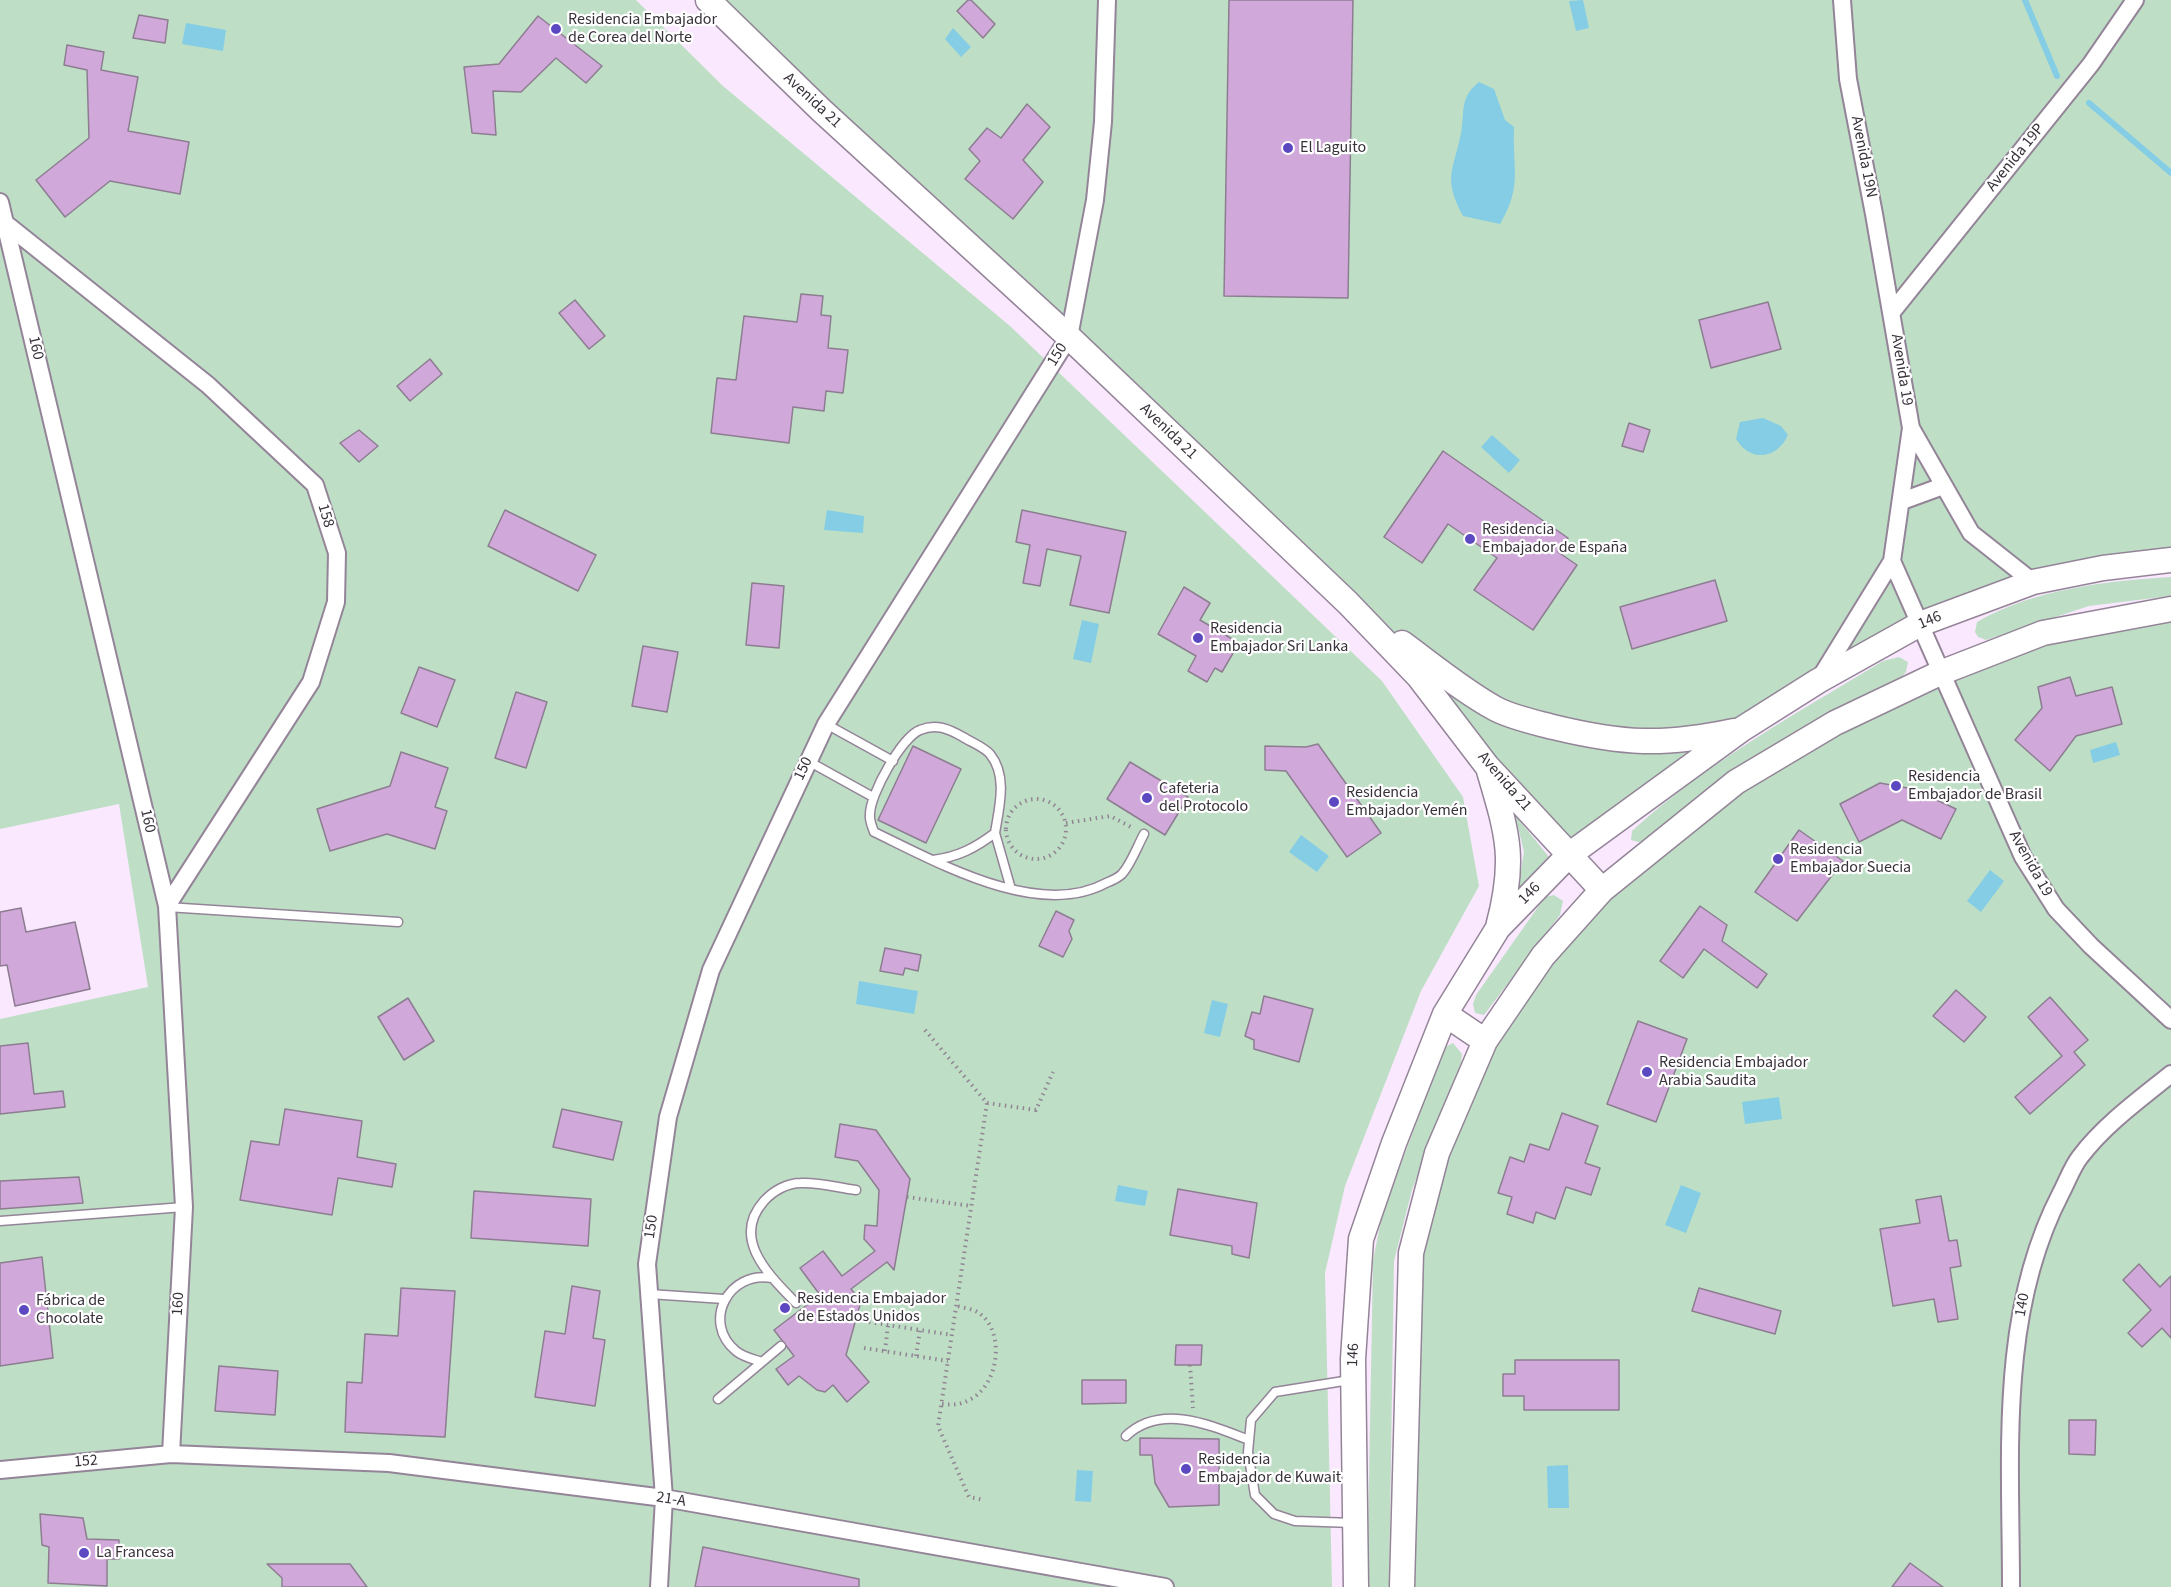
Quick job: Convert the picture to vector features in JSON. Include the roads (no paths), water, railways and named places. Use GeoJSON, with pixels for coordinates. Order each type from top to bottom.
{"type":"FeatureCollection","features":[{"type":"Feature","properties":{"kind":"main road","name":"Avenida 21"},"geometry":{"type":"LineString","coordinates":[[708,0],[821,110],[1070,337],[1348,603],[1419,677],[1487,766],[1602,890]]}},
{"type":"Feature","properties":{"kind":"main road","name":"146"},"geometry":{"type":"LineString","coordinates":[[1356,1587],[1353,1379],[1361,1239],[1394,1143],[1445,1014],[1498,928],[1569,855],[1742,729],[1818,681],[1920,624],[2033,582],[2103,568],[2171,560]]}},
{"type":"Feature","properties":{"kind":"main road"},"geometry":{"type":"LineString","coordinates":[[1348,603],[1497,710],[1529,721],[1600,738],[1667,743],[1742,729]]}},
{"type":"Feature","properties":{"kind":"main road"},"geometry":{"type":"LineString","coordinates":[[1402,1587],[1411,1253],[1437,1153],[1485,1041],[1543,956],[1602,890],[1736,782],[1835,723],[1940,673],[2043,633],[2171,609]]}},
{"type":"Feature","properties":{"kind":"main road"},"geometry":{"type":"LineString","coordinates":[[1487,766],[1508,839],[1506,897],[1498,928]]}},
{"type":"Feature","properties":{"kind":"main road"},"geometry":{"type":"LineString","coordinates":[[1445,1014],[1485,1041]]}},
{"type":"Feature","properties":{"kind":"street","name":"150"},"geometry":{"type":"LineString","coordinates":[[659,1587],[664,1498],[647,1264],[668,1117],[711,970],[807,760],[826,724],[1070,337],[1095,200],[1103,122],[1107,0]]}},
{"type":"Feature","properties":{"kind":"street","name":"Avenida 19N"},"geometry":{"type":"LineString","coordinates":[[1842,0],[1848,79],[1892,312]]}},
{"type":"Feature","properties":{"kind":"street","name":"Avenida 19P"},"geometry":{"type":"LineString","coordinates":[[1892,312],[2091,64],[2135,0]]}},
{"type":"Feature","properties":{"kind":"street","name":"160"},"geometry":{"type":"LineString","coordinates":[[0,202],[167,906],[184,1207],[171,1454]]}},
{"type":"Feature","properties":{"kind":"street","name":"158"},"geometry":{"type":"LineString","coordinates":[[5,223],[208,385],[315,485],[337,553],[336,602],[311,682],[167,906]]}},
{"type":"Feature","properties":{"kind":"street","name":"Avenida 19"},"geometry":{"type":"LineString","coordinates":[[1818,681],[1892,561],[1911,428],[1892,312]]}},
{"type":"Feature","properties":{"kind":"street","name":"Avenida 19"},"geometry":{"type":"LineString","coordinates":[[1911,428],[1971,533],[2033,582]]}},
{"type":"Feature","properties":{"kind":"street"},"geometry":{"type":"LineString","coordinates":[[1902,501],[1943,486]]}},
{"type":"Feature","properties":{"kind":"street"},"geometry":{"type":"LineString","coordinates":[[1892,561],[1920,624]]}},
{"type":"Feature","properties":{"kind":"street","name":"Avenida 19"},"geometry":{"type":"LineString","coordinates":[[1920,624],[2023,857],[2056,909],[2091,946],[2171,1020]]}},
{"type":"Feature","properties":{"kind":"street","name":"140"},"geometry":{"type":"LineString","coordinates":[[2011,1587],[2013,1365],[2027,1283],[2048,1217],[2079,1157],[2123,1114],[2171,1074]]}},
{"type":"Feature","properties":{"kind":"street","name":"152"},"geometry":{"type":"LineString","coordinates":[[0,1470],[171,1454]]}},
{"type":"Feature","properties":{"kind":"street","name":"21-A"},"geometry":{"type":"LineString","coordinates":[[171,1454],[389,1463],[664,1498],[1165,1587]]}},
{"type":"Feature","properties":{"kind":"lane"},"geometry":{"type":"LineString","coordinates":[[826,724],[893,761]]}},
{"type":"Feature","properties":{"kind":"lane"},"geometry":{"type":"LineString","coordinates":[[1011,889],[994,833],[1001,786],[999,771],[989,752],[947,728],[933,727],[908,736],[873,797],[869,815],[874,832],[933,860],[1011,889],[1056,897],[1096,889],[1121,875],[1144,834]]}},
{"type":"Feature","properties":{"kind":"lane"},"geometry":{"type":"LineString","coordinates":[[807,760],[873,797]]}},
{"type":"Feature","properties":{"kind":"lane"},"geometry":{"type":"LineString","coordinates":[[933,860],[951,858],[974,848],[994,833]]}},
{"type":"Feature","properties":{"kind":"lane"},"geometry":{"type":"LineString","coordinates":[[167,906],[398,922]]}},
{"type":"Feature","properties":{"kind":"lane"},"geometry":{"type":"LineString","coordinates":[[796,1303],[772,1278],[754,1252],[751,1237],[753,1221],[759,1206],[783,1186],[801,1183],[856,1190]]}},
{"type":"Feature","properties":{"kind":"lane"},"geometry":{"type":"LineString","coordinates":[[0,1221],[184,1207]]}},
{"type":"Feature","properties":{"kind":"lane"},"geometry":{"type":"LineString","coordinates":[[762,1362],[736,1351],[727,1341],[720,1313],[724,1299],[745,1279],[759,1276],[772,1278]]}},
{"type":"Feature","properties":{"kind":"lane"},"geometry":{"type":"LineString","coordinates":[[649,1294],[724,1299]]}},
{"type":"Feature","properties":{"kind":"lane"},"geometry":{"type":"LineString","coordinates":[[718,1399],[781,1346]]}},
{"type":"Feature","properties":{"kind":"lane"},"geometry":{"type":"LineString","coordinates":[[1353,1379],[1275,1392],[1251,1420],[1248,1452],[1255,1496],[1274,1514],[1313,1523],[1355,1523]]}},
{"type":"Feature","properties":{"kind":"lane"},"geometry":{"type":"LineString","coordinates":[[1125,1436],[1135,1427],[1175,1417],[1193,1420],[1249,1440]]}},
{"type":"Feature","properties":{"kind":"water"},"geometry":{"type":"Polygon","coordinates":[[[1583,0],[1589,28],[1576,31],[1569,1],[1583,0]]]}},
{"type":"Feature","properties":{"kind":"water"},"geometry":{"type":"Polygon","coordinates":[[[186,23],[226,30],[223,51],[182,44],[186,23]]]}},
{"type":"Feature","properties":{"kind":"water"},"geometry":{"type":"Polygon","coordinates":[[[953,28],[971,47],[961,57],[945,39],[953,28]]]}},
{"type":"Feature","properties":{"kind":"water"},"geometry":{"type":"Polygon","coordinates":[[[1479,82],[1494,89],[1505,120],[1514,127],[1514,187],[1512,198],[1500,224],[1463,216],[1451,182],[1464,106],[1468,94],[1479,82]]]}},
{"type":"Feature","properties":{"kind":"water"},"geometry":{"type":"Polygon","coordinates":[[[1763,418],[1781,426],[1788,435],[1783,443],[1771,453],[1756,455],[1742,447],[1736,439],[1740,422],[1763,418]]]}},
{"type":"Feature","properties":{"kind":"water"},"geometry":{"type":"Polygon","coordinates":[[[1492,435],[1520,460],[1509,473],[1481,447],[1492,435]]]}},
{"type":"Feature","properties":{"kind":"water"},"geometry":{"type":"Polygon","coordinates":[[[827,510],[864,516],[863,533],[824,530],[827,510]]]}},
{"type":"Feature","properties":{"kind":"water"},"geometry":{"type":"Polygon","coordinates":[[[1082,620],[1099,624],[1091,663],[1073,659],[1082,620]]]}},
{"type":"Feature","properties":{"kind":"water"},"geometry":{"type":"Polygon","coordinates":[[[2116,742],[2120,755],[2093,763],[2090,750],[2116,742]]]}},
{"type":"Feature","properties":{"kind":"water"},"geometry":{"type":"Polygon","coordinates":[[[1301,835],[1329,856],[1317,872],[1289,852],[1301,835]]]}},
{"type":"Feature","properties":{"kind":"water"},"geometry":{"type":"Polygon","coordinates":[[[1990,870],[2004,881],[1981,912],[1967,901],[1990,870]]]}},
{"type":"Feature","properties":{"kind":"water"},"geometry":{"type":"Polygon","coordinates":[[[859,981],[918,991],[914,1014],[856,1004],[859,981]]]}},
{"type":"Feature","properties":{"kind":"water"},"geometry":{"type":"Polygon","coordinates":[[[1212,1000],[1228,1004],[1220,1037],[1204,1033],[1212,1000]]]}},
{"type":"Feature","properties":{"kind":"water"},"geometry":{"type":"Polygon","coordinates":[[[1779,1097],[1782,1119],[1745,1124],[1742,1102],[1779,1097]]]}},
{"type":"Feature","properties":{"kind":"water"},"geometry":{"type":"Polygon","coordinates":[[[1118,1185],[1148,1191],[1145,1206],[1115,1201],[1118,1185]]]}},
{"type":"Feature","properties":{"kind":"water"},"geometry":{"type":"Polygon","coordinates":[[[1681,1185],[1701,1193],[1686,1233],[1665,1225],[1681,1185]]]}},
{"type":"Feature","properties":{"kind":"water"},"geometry":{"type":"Polygon","coordinates":[[[1568,1465],[1569,1508],[1548,1508],[1547,1466],[1568,1465]]]}},
{"type":"Feature","properties":{"kind":"water"},"geometry":{"type":"Polygon","coordinates":[[[1077,1470],[1093,1471],[1091,1502],[1075,1501],[1077,1470]]]}},
{"type":"Feature","properties":{"kind":"waterway"},"geometry":{"type":"LineString","coordinates":[[2025,0],[2057,76]]}},
{"type":"Feature","properties":{"kind":"waterway"},"geometry":{"type":"LineString","coordinates":[[2089,103],[2171,173]]}},
{"type":"Feature","properties":{"kind":"place","name":"Residencia Embajador de Corea del Norte"},"geometry":{"type":"Point","coordinates":[556,29]}},
{"type":"Feature","properties":{"kind":"place","name":"El Laguito"},"geometry":{"type":"Point","coordinates":[1288,148]}},
{"type":"Feature","properties":{"kind":"place","name":"Residencia Embajador de España"},"geometry":{"type":"Point","coordinates":[1470,539]}},
{"type":"Feature","properties":{"kind":"place","name":"Residencia Embajador Sri Lanka"},"geometry":{"type":"Point","coordinates":[1198,638]}},
{"type":"Feature","properties":{"kind":"place","name":"Residencia Embajador de Brasil"},"geometry":{"type":"Point","coordinates":[1896,786]}},
{"type":"Feature","properties":{"kind":"place","name":"Cafeteria del Protocolo"},"geometry":{"type":"Point","coordinates":[1147,798]}},
{"type":"Feature","properties":{"kind":"place","name":"Residencia Embajador Yemén"},"geometry":{"type":"Point","coordinates":[1334,802]}},
{"type":"Feature","properties":{"kind":"place","name":"Residencia Embajador Suecia"},"geometry":{"type":"Point","coordinates":[1778,859]}},
{"type":"Feature","properties":{"kind":"place","name":"Residencia Embajador Arabia Saudita"},"geometry":{"type":"Point","coordinates":[1647,1072]}},
{"type":"Feature","properties":{"kind":"place","name":"Residencia Embajador de Estados Unidos"},"geometry":{"type":"Point","coordinates":[785,1308]}},
{"type":"Feature","properties":{"kind":"place","name":"Fábrica de Chocolate"},"geometry":{"type":"Point","coordinates":[24,1310]}},
{"type":"Feature","properties":{"kind":"place","name":"Residencia Embajador de Kuwait"},"geometry":{"type":"Point","coordinates":[1186,1469]}},
{"type":"Feature","properties":{"kind":"place","name":"La Francesa"},"geometry":{"type":"Point","coordinates":[84,1553]}}]}
